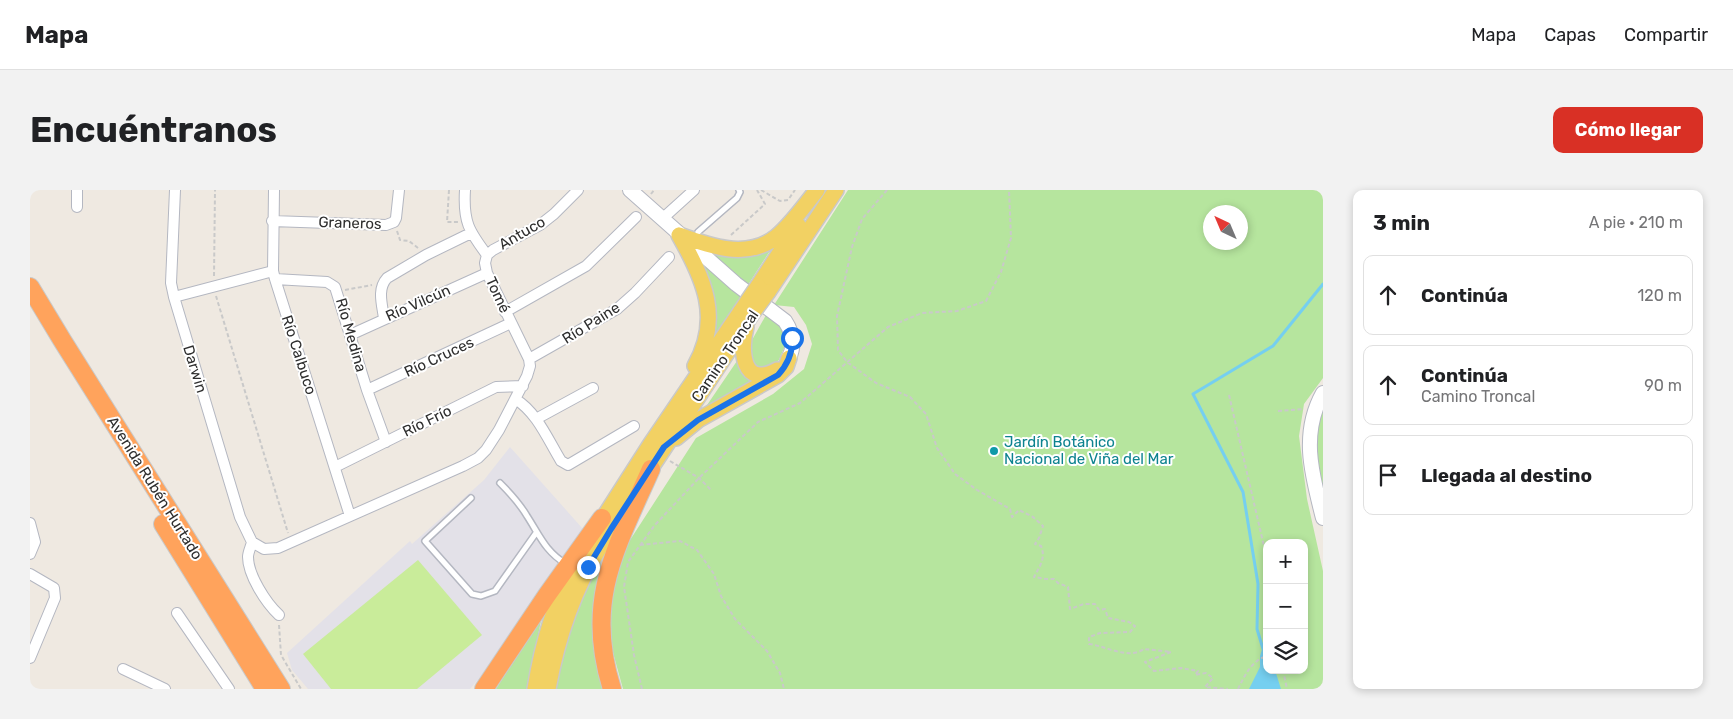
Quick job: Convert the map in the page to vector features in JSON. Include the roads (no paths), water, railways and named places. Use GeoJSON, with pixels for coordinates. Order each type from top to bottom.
{"type":"FeatureCollection","features":[{"type":"Feature","properties":{"kind":"highway","name":"Avenida Rubén Hurtado"},"geometry":{"type":"LineString","coordinates":[[30,286],[277,689]]}},
{"type":"Feature","properties":{"kind":"highway","name":"Avenida Rubén Hurtado"},"geometry":{"type":"LineString","coordinates":[[30,309],[277,689]]}},
{"type":"Feature","properties":{"kind":"highway"},"geometry":{"type":"LineString","coordinates":[[612,689],[606,670],[601,630],[602,601],[606,577],[614,554],[658,457]]}},
{"type":"Feature","properties":{"kind":"highway"},"geometry":{"type":"LineString","coordinates":[[484,689],[602,518]]}},
{"type":"Feature","properties":{"kind":"main road"},"geometry":{"type":"LineString","coordinates":[[678,234],[718,247],[747,249],[767,243],[783,230],[816,190]]}},
{"type":"Feature","properties":{"kind":"main road","name":"Camino Troncal"},"geometry":{"type":"LineString","coordinates":[[548,689],[559,642],[579,587],[599,548],[747,315],[820,190]]}},
{"type":"Feature","properties":{"kind":"main road","name":"Camino Troncal"},"geometry":{"type":"LineString","coordinates":[[763,289],[836,190]]}},
{"type":"Feature","properties":{"kind":"main road"},"geometry":{"type":"LineString","coordinates":[[658,432],[702,355],[708,326],[705,289],[697,267],[678,234]]}},
{"type":"Feature","properties":{"kind":"main road"},"geometry":{"type":"LineString","coordinates":[[747,315],[743,339],[743,358],[750,370],[756,374],[767,374],[780,368],[789,358]]}},
{"type":"Feature","properties":{"kind":"main road","name":"Camino Troncal"},"geometry":{"type":"LineString","coordinates":[[535,689],[547,634],[556,606],[602,518],[658,432],[747,315]]}},
{"type":"Feature","properties":{"kind":"main road"},"geometry":{"type":"LineString","coordinates":[[658,457],[698,420],[778,375],[786,366],[789,358]]}},
{"type":"Feature","properties":{"kind":"street"},"geometry":{"type":"LineString","coordinates":[[77,190],[77,207]]}},
{"type":"Feature","properties":{"kind":"street","name":"Darwin"},"geometry":{"type":"LineString","coordinates":[[175,190],[171,283],[174,297],[240,517],[252,542],[248,555],[249,562],[262,596],[279,615]]}},
{"type":"Feature","properties":{"kind":"street","name":"Río Calbuco"},"geometry":{"type":"LineString","coordinates":[[274,190],[272,221],[274,275],[350,516]]}},
{"type":"Feature","properties":{"kind":"street","name":"Graneros"},"geometry":{"type":"LineString","coordinates":[[272,221],[386,226],[394,222],[398,214],[399,190]]}},
{"type":"Feature","properties":{"kind":"street","name":"Tomé"},"geometry":{"type":"LineString","coordinates":[[465,190],[466,216],[471,232],[487,255],[485,263],[487,273],[529,360]]}},
{"type":"Feature","properties":{"kind":"street","name":"Antuco"},"geometry":{"type":"LineString","coordinates":[[487,255],[540,225],[578,190]]}},
{"type":"Feature","properties":{"kind":"street"},"geometry":{"type":"LineString","coordinates":[[630,190],[736,284],[785,321],[790,329],[792,338],[793,350],[789,358]]}},
{"type":"Feature","properties":{"kind":"street"},"geometry":{"type":"LineString","coordinates":[[662,219],[694,190]]}},
{"type":"Feature","properties":{"kind":"street"},"geometry":{"type":"LineString","coordinates":[[505,312],[586,266],[636,217]]}},
{"type":"Feature","properties":{"kind":"street"},"geometry":{"type":"LineString","coordinates":[[384,318],[380,290],[387,278],[471,232]]}},
{"type":"Feature","properties":{"kind":"street","name":"Río Paine"},"geometry":{"type":"LineString","coordinates":[[529,360],[617,309],[635,293],[669,256]]}},
{"type":"Feature","properties":{"kind":"street","name":"Río Vilcún"},"geometry":{"type":"LineString","coordinates":[[350,335],[487,273]]}},
{"type":"Feature","properties":{"kind":"street","name":"Río Medina"},"geometry":{"type":"LineString","coordinates":[[174,297],[274,275],[327,282],[335,287],[367,390],[386,442]]}},
{"type":"Feature","properties":{"kind":"street","name":"Río Cruces"},"geometry":{"type":"LineString","coordinates":[[367,390],[511,323]]}},
{"type":"Feature","properties":{"kind":"street"},"geometry":{"type":"LineString","coordinates":[[252,542],[264,549],[278,548],[478,458],[486,450],[499,430],[523,386],[530,366],[529,360]]}},
{"type":"Feature","properties":{"kind":"street","name":"Río Frío"},"geometry":{"type":"LineString","coordinates":[[335,467],[496,387],[523,386]]}},
{"type":"Feature","properties":{"kind":"street"},"geometry":{"type":"LineString","coordinates":[[536,419],[593,388]]}},
{"type":"Feature","properties":{"kind":"street"},"geometry":{"type":"LineString","coordinates":[[1323,393],[1311,425],[1309,450],[1312,474],[1323,518]]}},
{"type":"Feature","properties":{"kind":"street"},"geometry":{"type":"LineString","coordinates":[[515,399],[523,404],[536,419],[560,462],[568,465],[634,426]]}},
{"type":"Feature","properties":{"kind":"street"},"geometry":{"type":"LineString","coordinates":[[30,523],[35,542],[30,554]]}},
{"type":"Feature","properties":{"kind":"street"},"geometry":{"type":"LineString","coordinates":[[30,574],[54,588],[55,598],[30,658]]}},
{"type":"Feature","properties":{"kind":"street"},"geometry":{"type":"LineString","coordinates":[[177,613],[229,689]]}},
{"type":"Feature","properties":{"kind":"street"},"geometry":{"type":"LineString","coordinates":[[123,669],[165,689]]}},
{"type":"Feature","properties":{"kind":"lane"},"geometry":{"type":"LineString","coordinates":[[698,232],[737,198],[739,190]]}},
{"type":"Feature","properties":{"kind":"lane"},"geometry":{"type":"LineString","coordinates":[[500,483],[522,508],[547,548],[569,565]]}},
{"type":"Feature","properties":{"kind":"lane"},"geometry":{"type":"LineString","coordinates":[[471,498],[425,541],[472,594],[481,596],[494,591],[536,532]]}},
{"type":"Feature","properties":{"kind":"water"},"geometry":{"type":"Polygon","coordinates":[[[1263,646],[1263,674],[1276,674],[1281,689],[1249,689],[1260,667],[1260,656],[1263,646]]]}},
{"type":"Feature","properties":{"kind":"waterway"},"geometry":{"type":"LineString","coordinates":[[1263,649],[1257,629],[1258,584],[1243,492],[1193,394],[1273,346],[1323,284]]}},
{"type":"Feature","properties":{"kind":"place","name":"Jardín Botánico Nacional de Viña del Mar"},"geometry":{"type":"Point","coordinates":[994,451]}}]}
